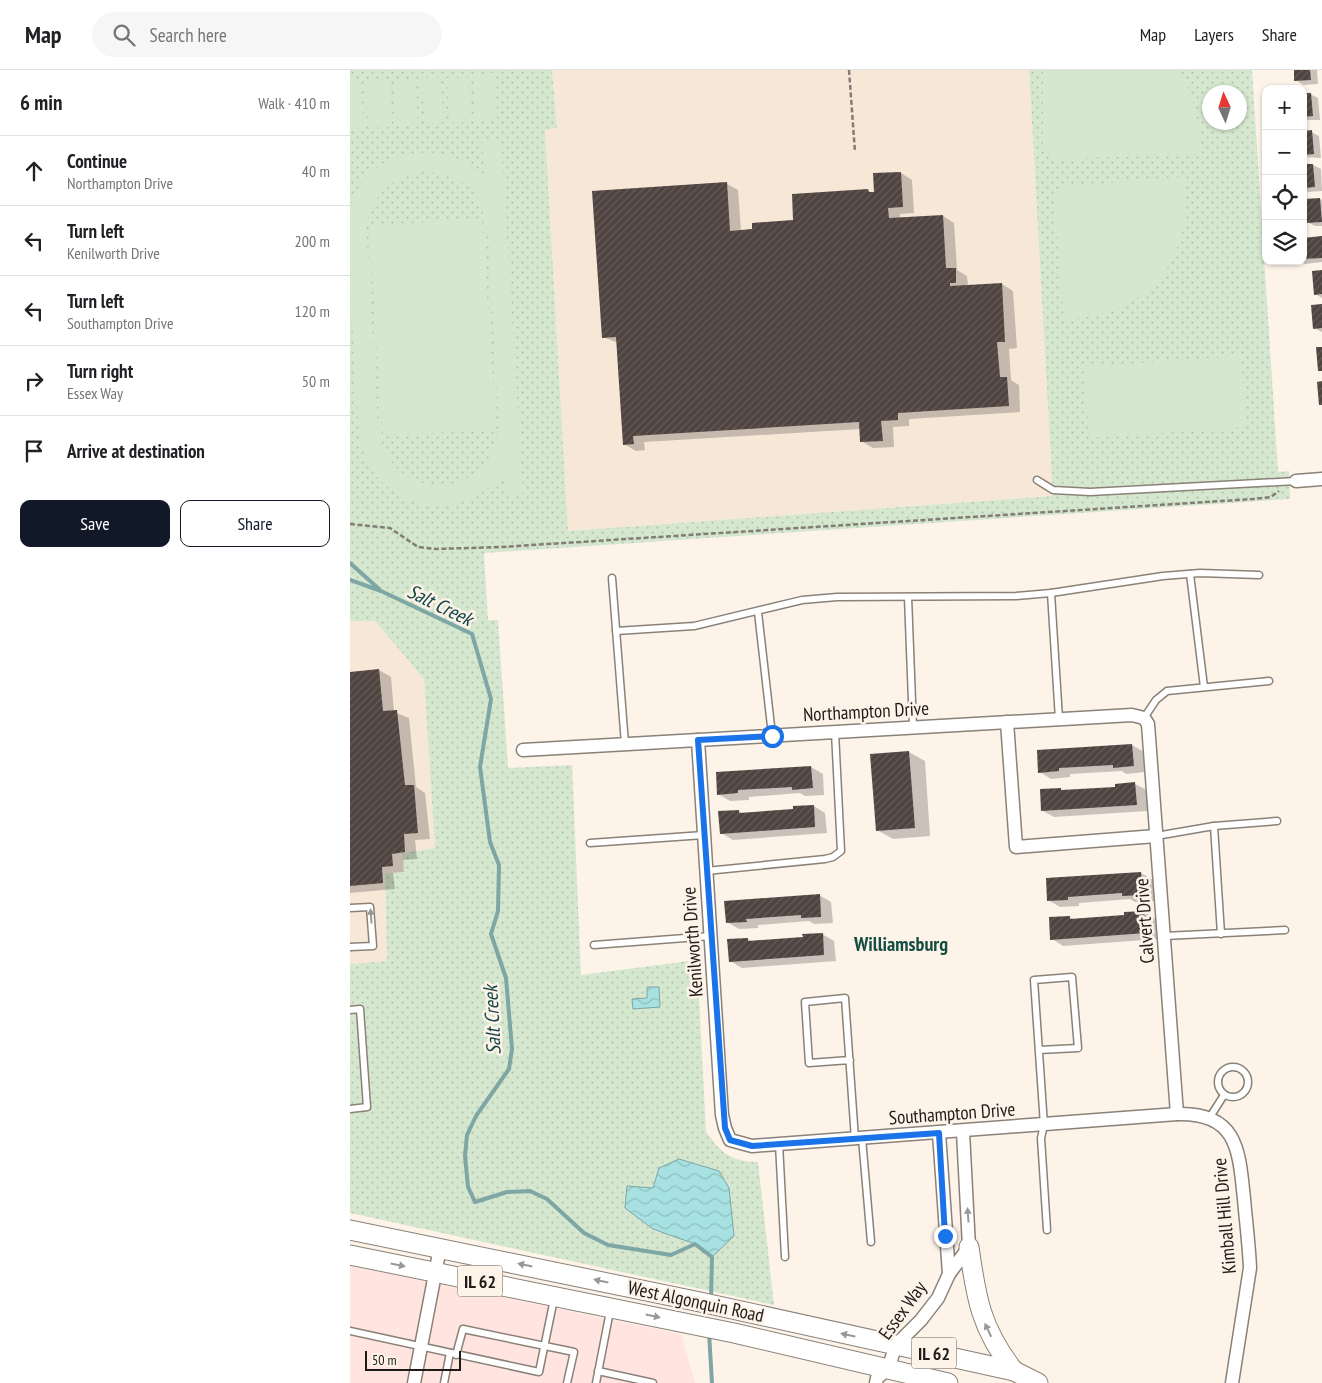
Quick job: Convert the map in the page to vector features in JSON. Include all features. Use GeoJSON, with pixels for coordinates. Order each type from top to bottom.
{"type":"FeatureCollection","features":[{"type":"Feature","properties":{"kind":"main road","name":"West Algonquin Road"},"geometry":{"type":"LineString","coordinates":[[350,1230],[700,1302],[1014,1370],[1038,1383]]}},
{"type":"Feature","properties":{"kind":"main road"},"geometry":{"type":"LineString","coordinates":[[969,1247],[974,1282],[983,1319],[996,1348],[1014,1370]]}},
{"type":"Feature","properties":{"kind":"main road","name":"West Algonquin Road"},"geometry":{"type":"LineString","coordinates":[[350,1255],[695,1325],[734,1334],[885,1378],[948,1383]]}},
{"type":"Feature","properties":{"kind":"street"},"geometry":{"type":"LineString","coordinates":[[1296,481],[1322,479]]}},
{"type":"Feature","properties":{"kind":"street","name":"Northampton Drive"},"geometry":{"type":"LineString","coordinates":[[523,750],[1132,715],[1146,721]]}},
{"type":"Feature","properties":{"kind":"street","name":"Calvert Drive"},"geometry":{"type":"LineString","coordinates":[[1146,721],[1177,1114]]}},
{"type":"Feature","properties":{"kind":"street"},"geometry":{"type":"LineString","coordinates":[[1007,722],[1016,847],[1156,836]]}},
{"type":"Feature","properties":{"kind":"street","name":"Kenilworth Drive"},"geometry":{"type":"LineString","coordinates":[[698,740],[722,1115],[730,1140]]}},
{"type":"Feature","properties":{"kind":"street"},"geometry":{"type":"LineString","coordinates":[[1177,1114],[1210,1117]]}},
{"type":"Feature","properties":{"kind":"street","name":"Southampton Drive"},"geometry":{"type":"LineString","coordinates":[[730,1140],[752,1146],[963,1132],[1177,1114]]}},
{"type":"Feature","properties":{"kind":"street","name":"Kimball Hill Drive"},"geometry":{"type":"LineString","coordinates":[[1210,1117],[1223,1128],[1239,1152],[1250,1249],[1250,1268],[1232,1383]]}},
{"type":"Feature","properties":{"kind":"street"},"geometry":{"type":"LineString","coordinates":[[963,1132],[969,1247]]}},
{"type":"Feature","properties":{"kind":"street","name":"Essex Way"},"geometry":{"type":"LineString","coordinates":[[939,1133],[949,1274]]}},
{"type":"Feature","properties":{"kind":"street","name":"Essex Way"},"geometry":{"type":"LineString","coordinates":[[885,1378],[896,1345],[921,1320],[938,1298],[949,1274],[969,1247]]}},
{"type":"Feature","properties":{"kind":"street"},"geometry":{"type":"LineString","coordinates":[[414,1383],[440,1248]]}},
{"type":"Feature","properties":{"kind":"lane"},"geometry":{"type":"LineString","coordinates":[[1037,480],[1053,490],[1090,492],[1296,481]]}},
{"type":"Feature","properties":{"kind":"lane"},"geometry":{"type":"LineString","coordinates":[[1190,574],[1204,687]]}},
{"type":"Feature","properties":{"kind":"lane"},"geometry":{"type":"LineString","coordinates":[[616,631],[694,626],[802,600],[1016,596],[1050,593],[1163,576],[1190,574],[1259,575]]}},
{"type":"Feature","properties":{"kind":"lane"},"geometry":{"type":"LineString","coordinates":[[612,578],[625,744]]}},
{"type":"Feature","properties":{"kind":"lane"},"geometry":{"type":"LineString","coordinates":[[1050,593],[1059,719]]}},
{"type":"Feature","properties":{"kind":"lane"},"geometry":{"type":"LineString","coordinates":[[908,597],[913,727]]}},
{"type":"Feature","properties":{"kind":"lane"},"geometry":{"type":"LineString","coordinates":[[758,612],[772,736]]}},
{"type":"Feature","properties":{"kind":"lane"},"geometry":{"type":"LineString","coordinates":[[1146,721],[1156,700],[1167,691],[1269,681]]}},
{"type":"Feature","properties":{"kind":"lane"},"geometry":{"type":"LineString","coordinates":[[706,871],[825,859],[833,857],[841,851],[835,732]]}},
{"type":"Feature","properties":{"kind":"lane"},"geometry":{"type":"LineString","coordinates":[[1156,836],[1214,826],[1277,822]]}},
{"type":"Feature","properties":{"kind":"lane"},"geometry":{"type":"LineString","coordinates":[[1214,826],[1220,934]]}},
{"type":"Feature","properties":{"kind":"lane"},"geometry":{"type":"LineString","coordinates":[[590,843],[704,835]]}},
{"type":"Feature","properties":{"kind":"lane"},"geometry":{"type":"LineString","coordinates":[[350,908],[370,907],[373,946],[350,948]]}},
{"type":"Feature","properties":{"kind":"lane"},"geometry":{"type":"LineString","coordinates":[[1164,936],[1285,930]]}},
{"type":"Feature","properties":{"kind":"lane"},"geometry":{"type":"LineString","coordinates":[[594,945],[711,936]]}},
{"type":"Feature","properties":{"kind":"lane"},"geometry":{"type":"LineString","coordinates":[[1039,1050],[1078,1048],[1072,977],[1034,980],[1044,1125],[1041,1138],[1047,1230]]}},
{"type":"Feature","properties":{"kind":"lane"},"geometry":{"type":"LineString","coordinates":[[850,1060],[809,1063],[805,1002],[845,998],[850,1060],[871,1242]]}},
{"type":"Feature","properties":{"kind":"lane"},"geometry":{"type":"LineString","coordinates":[[350,1010],[360,1009],[367,1107],[350,1109]]}},
{"type":"Feature","properties":{"kind":"lane"},"geometry":{"type":"LineString","coordinates":[[1226,1068],[1241,1068],[1248,1076],[1246,1090],[1234,1097],[1224,1095],[1218,1086],[1219,1076],[1226,1068]]}},
{"type":"Feature","properties":{"kind":"lane"},"geometry":{"type":"LineString","coordinates":[[1210,1117],[1224,1095]]}},
{"type":"Feature","properties":{"kind":"lane"},"geometry":{"type":"LineString","coordinates":[[779,1144],[786,1257]]}},
{"type":"Feature","properties":{"kind":"lane"},"geometry":{"type":"LineString","coordinates":[[350,1331],[539,1372],[554,1296]]}},
{"type":"Feature","properties":{"kind":"lane"},"geometry":{"type":"LineString","coordinates":[[596,1383],[611,1307]]}},
{"type":"Feature","properties":{"kind":"lane"},"geometry":{"type":"LineString","coordinates":[[444,1383],[462,1329],[574,1352],[567,1383]]}},
{"type":"Feature","properties":{"kind":"lane"},"geometry":{"type":"LineString","coordinates":[[598,1371],[653,1383]]}},
{"type":"Feature","properties":{"kind":"path"},"geometry":{"type":"LineString","coordinates":[[849,70],[855,152]]}},
{"type":"Feature","properties":{"kind":"path"},"geometry":{"type":"LineString","coordinates":[[350,524],[390,528],[418,547],[436,549],[501,547],[1253,500],[1271,496],[1296,481]]}},
{"type":"Feature","properties":{"kind":"shaded area"},"geometry":{"type":"Polygon","coordinates":[[[552,70],[1029,70],[1053,496],[568,531],[545,129],[557,128],[552,70]]]}},
{"type":"Feature","properties":{"kind":"shaded area"},"geometry":{"type":"Polygon","coordinates":[[[350,621],[375,621],[424,679],[435,848],[402,853],[404,873],[385,892],[387,961],[350,964],[350,621]]]}},
{"type":"Feature","properties":{"kind":"shaded area"},"geometry":{"type":"Polygon","coordinates":[[[350,1266],[681,1334],[695,1383],[350,1383],[350,1266]]]}},
{"type":"Feature","properties":{"kind":"green space"},"geometry":{"type":"Polygon","coordinates":[[[350,70],[552,70],[557,128],[545,130],[568,531],[1053,496],[1029,70],[1252,70],[1262,225],[1262,265],[1265,265],[1278,472],[1289,471],[1290,499],[484,553],[488,620],[498,620],[508,768],[572,765],[581,975],[697,960],[706,1132],[717,1146],[728,1155],[749,1162],[758,1162],[774,1305],[350,1213],[350,964],[387,961],[385,873],[404,873],[402,853],[435,848],[424,679],[375,621],[350,621],[350,70]]]}},
{"type":"Feature","properties":{"kind":"green space"},"geometry":{"type":"Polygon","coordinates":[[[1043,70],[1179,70],[1189,90],[1195,110],[1202,154],[1053,159],[1043,147],[1043,70]]]}},
{"type":"Feature","properties":{"kind":"green space"},"geometry":{"type":"Polygon","coordinates":[[[495,73],[497,120],[476,121],[473,75],[495,73]]]}},
{"type":"Feature","properties":{"kind":"green space"},"geometry":{"type":"Polygon","coordinates":[[[440,77],[444,122],[425,124],[421,78],[440,77]]]}},
{"type":"Feature","properties":{"kind":"green space"},"geometry":{"type":"Polygon","coordinates":[[[468,77],[470,122],[449,123],[447,78],[468,77]]]}},
{"type":"Feature","properties":{"kind":"green space"},"geometry":{"type":"Polygon","coordinates":[[[415,79],[418,123],[397,125],[395,80],[415,79]]]}},
{"type":"Feature","properties":{"kind":"green space"},"geometry":{"type":"Polygon","coordinates":[[[360,81],[364,128],[350,129],[350,82],[360,81]]]}},
{"type":"Feature","properties":{"kind":"green space"},"geometry":{"type":"Polygon","coordinates":[[[390,81],[392,127],[368,128],[366,82],[390,81]]]}},
{"type":"Feature","properties":{"kind":"green space"},"geometry":{"type":"Polygon","coordinates":[[[501,140],[523,493],[505,494],[503,473],[490,487],[466,501],[448,505],[428,505],[417,503],[398,494],[382,482],[369,465],[361,443],[351,297],[351,206],[360,186],[373,171],[389,160],[408,154],[428,153],[448,156],[467,163],[484,175],[482,141],[501,140]],[[425,171],[403,177],[379,195],[369,214],[366,225],[378,427],[386,453],[401,472],[420,482],[441,485],[462,481],[480,469],[493,449],[499,422],[488,232],[478,199],[469,187],[453,177],[425,171]]]}},
{"type":"Feature","properties":{"kind":"green space"},"geometry":{"type":"Polygon","coordinates":[[[1185,177],[1185,207],[1181,234],[1173,258],[1160,278],[1142,295],[1121,307],[1094,315],[1064,319],[1054,195],[1063,186],[1185,177]]]}},
{"type":"Feature","properties":{"kind":"green space"},"geometry":{"type":"Polygon","coordinates":[[[482,218],[496,429],[383,436],[369,226],[482,218]]]}},
{"type":"Feature","properties":{"kind":"green space"},"geometry":{"type":"Polygon","coordinates":[[[1241,356],[1246,427],[1089,438],[1084,367],[1241,356]]]}},
{"type":"Feature","properties":{"kind":"water"},"geometry":{"type":"Polygon","coordinates":[[[647,987],[659,987],[660,1007],[633,1009],[632,999],[647,998],[647,987]]]}},
{"type":"Feature","properties":{"kind":"water"},"geometry":{"type":"Polygon","coordinates":[[[679,1159],[719,1171],[729,1188],[734,1236],[712,1257],[695,1244],[653,1229],[625,1208],[627,1186],[653,1188],[659,1168],[679,1159]]]}},
{"type":"Feature","properties":{"kind":"building"},"geometry":{"type":"Polygon","coordinates":[[[1294,70],[1310,70],[1311,80],[1294,81],[1294,70]]]}},
{"type":"Feature","properties":{"kind":"building"},"geometry":{"type":"Polygon","coordinates":[[[1307,93],[1311,93],[1313,116],[1307,117],[1307,93]]]}},
{"type":"Feature","properties":{"kind":"building"},"geometry":{"type":"Polygon","coordinates":[[[1312,130],[1314,154],[1307,155],[1307,131],[1312,130]]]}},
{"type":"Feature","properties":{"kind":"building"},"geometry":{"type":"Polygon","coordinates":[[[1307,164],[1313,164],[1315,187],[1307,188],[1307,164]]]}},
{"type":"Feature","properties":{"kind":"building"},"geometry":{"type":"Polygon","coordinates":[[[901,172],[903,207],[888,208],[889,218],[943,215],[946,268],[956,268],[956,283],[950,283],[950,286],[1002,283],[1005,342],[997,342],[1000,377],[1007,377],[1009,406],[898,413],[898,420],[881,421],[883,441],[860,442],[859,422],[633,436],[634,444],[623,445],[616,337],[602,338],[592,191],[727,182],[730,231],[752,229],[752,223],[793,220],[792,194],[868,189],[869,192],[874,192],[873,173],[901,172]]]}},
{"type":"Feature","properties":{"kind":"building"},"geometry":{"type":"Polygon","coordinates":[[[1320,198],[1322,222],[1307,223],[1307,199],[1320,198]]]}},
{"type":"Feature","properties":{"kind":"building"},"geometry":{"type":"Polygon","coordinates":[[[1322,236],[1322,258],[1307,259],[1307,238],[1322,236]]]}},
{"type":"Feature","properties":{"kind":"building"},"geometry":{"type":"Polygon","coordinates":[[[1322,270],[1322,294],[1314,295],[1312,271],[1322,270]]]}},
{"type":"Feature","properties":{"kind":"building"},"geometry":{"type":"Polygon","coordinates":[[[1322,304],[1322,328],[1313,329],[1311,305],[1322,304]]]}},
{"type":"Feature","properties":{"kind":"building"},"geometry":{"type":"Polygon","coordinates":[[[1316,347],[1322,347],[1322,371],[1318,371],[1316,347]]]}},
{"type":"Feature","properties":{"kind":"building"},"geometry":{"type":"Polygon","coordinates":[[[1322,381],[1322,405],[1319,405],[1317,382],[1322,381]]]}},
{"type":"Feature","properties":{"kind":"building"},"geometry":{"type":"Polygon","coordinates":[[[379,669],[383,711],[397,710],[405,785],[414,785],[418,833],[404,834],[405,852],[392,854],[393,866],[382,867],[383,883],[350,886],[350,672],[379,669]]]}},
{"type":"Feature","properties":{"kind":"building"},"geometry":{"type":"Polygon","coordinates":[[[1132,744],[1134,766],[1113,768],[1113,765],[1059,768],[1059,771],[1038,773],[1037,750],[1132,744]]]}},
{"type":"Feature","properties":{"kind":"building"},"geometry":{"type":"Polygon","coordinates":[[[909,751],[915,828],[876,831],[870,754],[909,751]]]}},
{"type":"Feature","properties":{"kind":"building"},"geometry":{"type":"Polygon","coordinates":[[[811,766],[813,788],[792,790],[792,787],[738,790],[738,793],[717,795],[716,772],[811,766]]]}},
{"type":"Feature","properties":{"kind":"building"},"geometry":{"type":"Polygon","coordinates":[[[1135,782],[1137,805],[1041,811],[1040,789],[1061,788],[1061,790],[1115,787],[1115,784],[1135,782]]]}},
{"type":"Feature","properties":{"kind":"building"},"geometry":{"type":"Polygon","coordinates":[[[814,805],[815,827],[720,834],[718,811],[739,810],[739,813],[793,809],[793,806],[814,805]]]}},
{"type":"Feature","properties":{"kind":"building"},"geometry":{"type":"Polygon","coordinates":[[[1141,872],[1143,895],[1122,896],[1122,893],[1068,897],[1068,900],[1047,901],[1046,878],[1141,872]]]}},
{"type":"Feature","properties":{"kind":"building"},"geometry":{"type":"Polygon","coordinates":[[[820,894],[821,917],[801,918],[801,915],[746,919],[747,922],[726,923],[724,901],[820,894]]]}},
{"type":"Feature","properties":{"kind":"building"},"geometry":{"type":"Polygon","coordinates":[[[1144,911],[1146,933],[1050,940],[1049,917],[1070,916],[1070,919],[1124,915],[1124,912],[1144,911]]]}},
{"type":"Feature","properties":{"kind":"building"},"geometry":{"type":"Polygon","coordinates":[[[823,933],[824,955],[729,962],[727,939],[748,938],[748,941],[803,937],[802,934],[823,933]]]}},
{"type":"Feature","properties":{"kind":"waterway"},"geometry":{"type":"LineString","coordinates":[[350,563],[379,589]]}},
{"type":"Feature","properties":{"kind":"waterway","name":"Salt Creek"},"geometry":{"type":"LineString","coordinates":[[350,580],[381,591],[472,634],[491,699],[480,767],[490,842],[499,865],[498,911],[491,934],[506,978],[512,1049],[509,1069],[476,1116],[467,1135],[465,1156],[468,1187],[475,1202],[507,1192],[530,1191],[547,1199],[584,1233],[608,1245],[671,1255],[695,1244],[712,1257],[711,1298]]}},
{"type":"Feature","properties":{"kind":"waterway","name":"Salt Creek"},"geometry":{"type":"LineString","coordinates":[[709,1333],[712,1383]]}},
{"type":"Feature","properties":{"kind":"district","name":"Williamsburg"},"geometry":{"type":"Point","coordinates":[901,944]}},
{"type":"Feature","properties":{"kind":"route"},"geometry":{"type":"LineString","coordinates":[[772,736],[698,740],[722,1115],[725,1128],[730,1140],[738,1144],[752,1146],[939,1133],[945,1236]]}}]}
